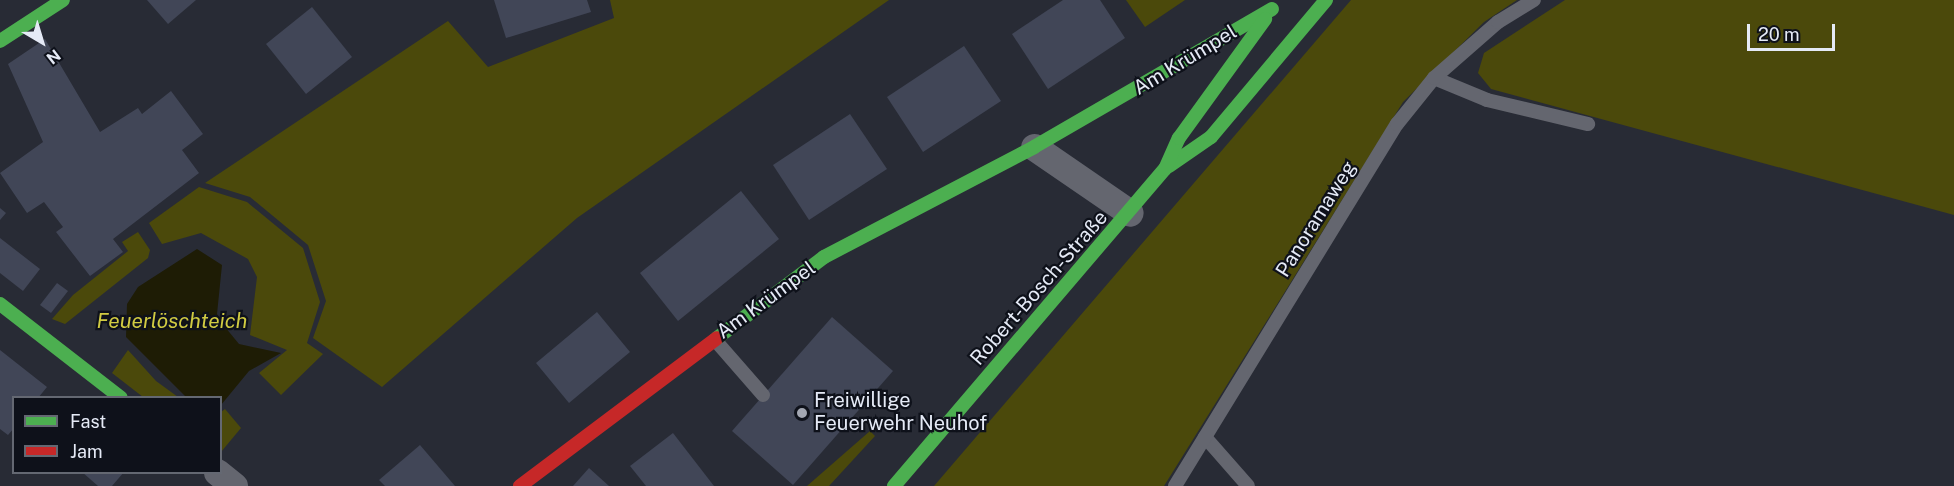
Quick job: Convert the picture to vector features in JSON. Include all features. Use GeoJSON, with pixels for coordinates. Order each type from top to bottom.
{"type":"FeatureCollection","features":[{"type":"Feature","properties":{"kind":"street"},"geometry":{"type":"LineString","coordinates":[[0,41],[63,0]]}},
{"type":"Feature","properties":{"kind":"street","name":"Robert-Bosch-Straße"},"geometry":{"type":"LineString","coordinates":[[1165,169],[1211,137],[1326,0]]}},
{"type":"Feature","properties":{"kind":"street","name":"Robert-Bosch-Straße"},"geometry":{"type":"LineString","coordinates":[[894,486],[1130,213],[1165,169],[1179,138],[1275,4]]}},
{"type":"Feature","properties":{"kind":"street","name":"Am Krümpel"},"geometry":{"type":"LineString","coordinates":[[520,486],[824,257],[1034,147],[1275,4]]}},
{"type":"Feature","properties":{"kind":"street"},"geometry":{"type":"LineString","coordinates":[[1034,147],[1130,213]]}},
{"type":"Feature","properties":{"kind":"street"},"geometry":{"type":"LineString","coordinates":[[0,304],[118,396]]}},
{"type":"Feature","properties":{"kind":"street"},"geometry":{"type":"LineString","coordinates":[[219,474],[234,486]]}},
{"type":"Feature","properties":{"kind":"lane","name":"Panoramaweg"},"geometry":{"type":"LineString","coordinates":[[1175,486],[1397,124],[1434,78],[1498,22],[1534,0]]}},
{"type":"Feature","properties":{"kind":"lane"},"geometry":{"type":"LineString","coordinates":[[1434,78],[1487,100],[1588,124]]}},
{"type":"Feature","properties":{"kind":"lane"},"geometry":{"type":"LineString","coordinates":[[714,338],[763,395]]}},
{"type":"Feature","properties":{"kind":"lane"},"geometry":{"type":"LineString","coordinates":[[1205,437],[1248,486]]}},
{"type":"Feature","properties":{"kind":"shaded area"},"geometry":{"type":"Polygon","coordinates":[[[610,0],[889,0],[577,218],[382,387],[313,338],[326,301],[308,245],[250,197],[205,183],[448,21],[488,67],[614,18],[610,0]]]}},
{"type":"Feature","properties":{"kind":"shaded area"},"geometry":{"type":"Polygon","coordinates":[[[1126,0],[1185,0],[1145,27],[1126,0]]]}},
{"type":"Feature","properties":{"kind":"shaded area"},"geometry":{"type":"Polygon","coordinates":[[[1351,0],[1517,0],[1484,22],[1403,102],[1164,486],[934,486],[1351,0]]]}},
{"type":"Feature","properties":{"kind":"shaded area"},"geometry":{"type":"Polygon","coordinates":[[[1565,0],[1954,0],[1954,215],[1491,89],[1478,73],[1484,53],[1565,0]]]}},
{"type":"Feature","properties":{"kind":"shaded area"},"geometry":{"type":"Polygon","coordinates":[[[199,187],[247,202],[303,248],[320,302],[307,343],[323,354],[281,395],[259,373],[287,350],[250,335],[257,277],[248,259],[201,233],[162,244],[149,223],[199,187]]]}},
{"type":"Feature","properties":{"kind":"shaded area"},"geometry":{"type":"Polygon","coordinates":[[[138,232],[150,250],[148,258],[65,324],[52,319],[73,295],[128,251],[122,242],[138,232]]]}},
{"type":"Feature","properties":{"kind":"shaded area"},"geometry":{"type":"Polygon","coordinates":[[[128,350],[156,381],[177,396],[142,396],[112,373],[128,350]]]}},
{"type":"Feature","properties":{"kind":"shaded area"},"geometry":{"type":"Polygon","coordinates":[[[225,409],[241,428],[222,451],[222,411],[225,409]]]}},
{"type":"Feature","properties":{"kind":"shaded area"},"geometry":{"type":"Polygon","coordinates":[[[870,431],[875,436],[829,486],[807,486],[870,431]]]}},
{"type":"Feature","properties":{"kind":"water","name":"Feuerlöschteich"},"geometry":{"type":"Polygon","coordinates":[[[197,249],[222,265],[217,314],[225,327],[239,344],[281,353],[249,371],[222,404],[222,396],[185,396],[126,337],[127,304],[138,287],[197,249]]]}},
{"type":"Feature","properties":{"kind":"building"},"geometry":{"type":"Polygon","coordinates":[[[147,0],[196,0],[168,24],[147,0]]]}},
{"type":"Feature","properties":{"kind":"building"},"geometry":{"type":"Polygon","coordinates":[[[494,0],[587,0],[591,12],[506,38],[494,0]]]}},
{"type":"Feature","properties":{"kind":"building"},"geometry":{"type":"Polygon","coordinates":[[[1063,0],[1100,0],[1125,38],[1048,89],[1012,34],[1063,0]]]}},
{"type":"Feature","properties":{"kind":"building"},"geometry":{"type":"Polygon","coordinates":[[[312,7],[352,57],[306,94],[266,44],[312,7]]]}},
{"type":"Feature","properties":{"kind":"building"},"geometry":{"type":"Polygon","coordinates":[[[45,39],[100,132],[138,108],[142,114],[171,91],[203,134],[182,150],[199,173],[113,239],[123,252],[90,276],[56,232],[63,227],[44,202],[27,213],[0,173],[43,142],[8,64],[45,39]]]}},
{"type":"Feature","properties":{"kind":"building"},"geometry":{"type":"Polygon","coordinates":[[[964,46],[1001,101],[923,152],[887,97],[964,46]]]}},
{"type":"Feature","properties":{"kind":"building"},"geometry":{"type":"Polygon","coordinates":[[[850,114],[887,169],[809,220],[773,165],[850,114]]]}},
{"type":"Feature","properties":{"kind":"building"},"geometry":{"type":"Polygon","coordinates":[[[741,191],[779,239],[678,321],[640,273],[741,191]]]}},
{"type":"Feature","properties":{"kind":"building"},"geometry":{"type":"Polygon","coordinates":[[[0,208],[6,213],[0,220],[0,208]]]}},
{"type":"Feature","properties":{"kind":"building"},"geometry":{"type":"Polygon","coordinates":[[[0,238],[40,269],[23,291],[0,273],[0,238]]]}},
{"type":"Feature","properties":{"kind":"building"},"geometry":{"type":"Polygon","coordinates":[[[57,283],[68,291],[51,313],[40,305],[57,283]]]}},
{"type":"Feature","properties":{"kind":"building"},"geometry":{"type":"Polygon","coordinates":[[[597,312],[630,352],[569,403],[536,363],[597,312]]]}},
{"type":"Feature","properties":{"kind":"building","name":"Freiwillige Feuerwehr Neuhof"},"geometry":{"type":"Polygon","coordinates":[[[832,317],[893,371],[793,485],[732,431],[832,317]]]}},
{"type":"Feature","properties":{"kind":"building"},"geometry":{"type":"Polygon","coordinates":[[[0,350],[47,387],[40,396],[12,396],[12,430],[8,435],[0,429],[0,350]]]}},
{"type":"Feature","properties":{"kind":"building"},"geometry":{"type":"Polygon","coordinates":[[[673,433],[714,486],[646,486],[630,466],[673,433]]]}},
{"type":"Feature","properties":{"kind":"building"},"geometry":{"type":"Polygon","coordinates":[[[420,445],[455,486],[385,486],[379,480],[420,445]]]}},
{"type":"Feature","properties":{"kind":"building"},"geometry":{"type":"Polygon","coordinates":[[[589,468],[609,486],[573,486],[589,468]]]}},
{"type":"Feature","properties":{"kind":"building"},"geometry":{"type":"Polygon","coordinates":[[[84,474],[122,474],[112,486],[98,486],[84,474]]]}},
{"type":"Feature","properties":{"kind":"traffic: fast"},"geometry":{"type":"LineString","coordinates":[[0,41],[63,0]]}},
{"type":"Feature","properties":{"kind":"traffic: fast"},"geometry":{"type":"LineString","coordinates":[[1169,166],[1211,137],[1326,0]]}},
{"type":"Feature","properties":{"kind":"traffic: fast"},"geometry":{"type":"LineString","coordinates":[[717,338],[824,257],[1034,147],[1272,9]]}},
{"type":"Feature","properties":{"kind":"traffic: fast"},"geometry":{"type":"LineString","coordinates":[[894,486],[1165,169],[1179,138],[1265,19]]}},
{"type":"Feature","properties":{"kind":"traffic: fast"},"geometry":{"type":"LineString","coordinates":[[0,304],[118,396]]}},
{"type":"Feature","properties":{"kind":"traffic: jam"},"geometry":{"type":"LineString","coordinates":[[520,486],[717,338]]}},
{"type":"Feature","properties":{"kind":"place","name":"Freiwillige Feuerwehr Neuhof"},"geometry":{"type":"Point","coordinates":[802,413]}}]}
